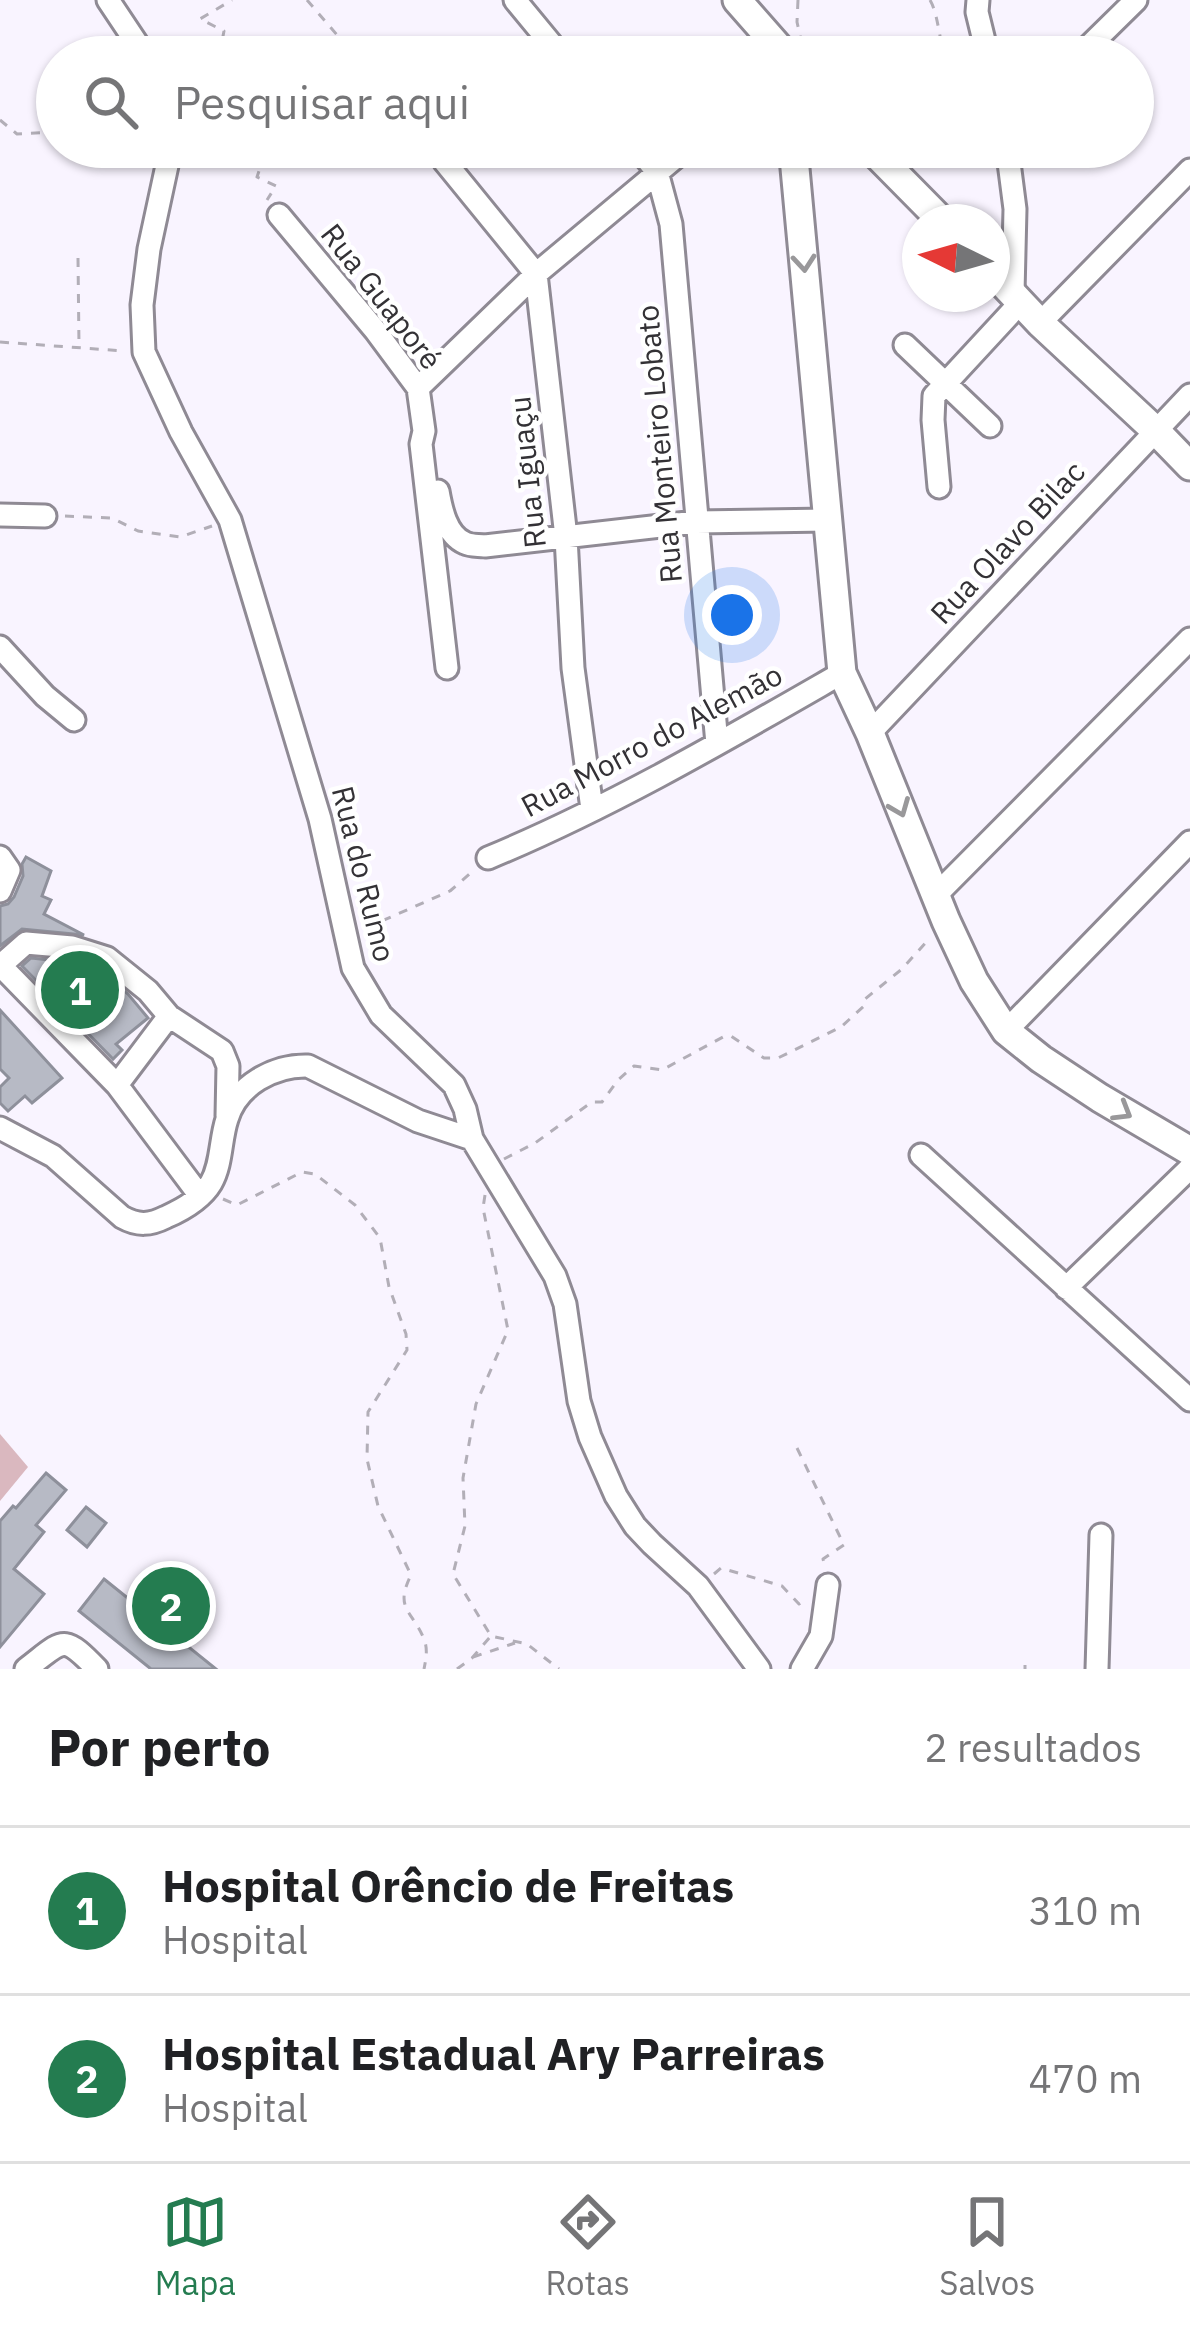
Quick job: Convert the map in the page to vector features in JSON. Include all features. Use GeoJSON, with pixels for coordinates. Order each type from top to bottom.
{"type":"FeatureCollection","features":[{"type":"Feature","properties":{"kind":"main road"},"geometry":{"type":"LineString","coordinates":[[737,0],[772,36]]}},
{"type":"Feature","properties":{"kind":"main road"},"geometry":{"type":"LineString","coordinates":[[795,168],[842,673],[940,908],[974,981],[1006,1031],[1100,1098],[1190,1151]]}},
{"type":"Feature","properties":{"kind":"main road"},"geometry":{"type":"LineString","coordinates":[[890,168],[925,204]]}},
{"type":"Feature","properties":{"kind":"main road"},"geometry":{"type":"LineString","coordinates":[[1010,291],[1190,466]]}},
{"type":"Feature","properties":{"kind":"street"},"geometry":{"type":"LineString","coordinates":[[108,0],[132,36]]}},
{"type":"Feature","properties":{"kind":"street"},"geometry":{"type":"LineString","coordinates":[[515,0],[545,36]]}},
{"type":"Feature","properties":{"kind":"street"},"geometry":{"type":"LineString","coordinates":[[978,0],[983,36]]}},
{"type":"Feature","properties":{"kind":"street"},"geometry":{"type":"LineString","coordinates":[[1099,36],[1136,0]]}},
{"type":"Feature","properties":{"kind":"street","name":"Rua do Rumo"},"geometry":{"type":"LineString","coordinates":[[166,168],[148,250],[142,305],[144,352],[230,520],[320,819],[353,968],[381,1016],[454,1085],[472,1138],[555,1276],[569,1327],[579,1401],[616,1496],[635,1526],[698,1586],[758,1669]]}},
{"type":"Feature","properties":{"kind":"street"},"geometry":{"type":"LineString","coordinates":[[450,168],[536,274]]}},
{"type":"Feature","properties":{"kind":"street","name":"Rua Monteiro Lobato"},"geometry":{"type":"LineString","coordinates":[[654,168],[671,224],[717,744]]}},
{"type":"Feature","properties":{"kind":"street"},"geometry":{"type":"LineString","coordinates":[[418,388],[536,274],[662,168]]}},
{"type":"Feature","properties":{"kind":"street"},"geometry":{"type":"LineString","coordinates":[[1010,168],[1024,306]]}},
{"type":"Feature","properties":{"kind":"street"},"geometry":{"type":"LineString","coordinates":[[939,487],[932,405],[945,381],[1024,306],[1190,170]]}},
{"type":"Feature","properties":{"kind":"street","name":"Rua Guaporé"},"geometry":{"type":"LineString","coordinates":[[279,215],[418,388],[447,668]]}},
{"type":"Feature","properties":{"kind":"street","name":"Rua Iguaçu"},"geometry":{"type":"LineString","coordinates":[[536,274],[566,537],[573,668],[592,808]]}},
{"type":"Feature","properties":{"kind":"street"},"geometry":{"type":"LineString","coordinates":[[905,345],[990,426]]}},
{"type":"Feature","properties":{"kind":"street","name":"Rua Olavo Bilac"},"geometry":{"type":"LineString","coordinates":[[870,733],[1190,394]]}},
{"type":"Feature","properties":{"kind":"street"},"geometry":{"type":"LineString","coordinates":[[424,430],[446,523],[465,543],[485,546],[696,522],[828,520]]}},
{"type":"Feature","properties":{"kind":"street"},"geometry":{"type":"LineString","coordinates":[[0,514],[45,516]]}},
{"type":"Feature","properties":{"kind":"street"},"geometry":{"type":"LineString","coordinates":[[940,908],[1190,638]]}},
{"type":"Feature","properties":{"kind":"street"},"geometry":{"type":"LineString","coordinates":[[0,647],[74,720]]}},
{"type":"Feature","properties":{"kind":"street","name":"Rua Morro do Alemão"},"geometry":{"type":"LineString","coordinates":[[488,858],[554,831],[842,673]]}},
{"type":"Feature","properties":{"kind":"street"},"geometry":{"type":"LineString","coordinates":[[1006,1031],[1190,842]]}},
{"type":"Feature","properties":{"kind":"street"},"geometry":{"type":"LineString","coordinates":[[0,857],[9,870],[0,891]]}},
{"type":"Feature","properties":{"kind":"street"},"geometry":{"type":"LineString","coordinates":[[0,1128],[53,1156],[134,1224],[162,1220],[203,1193],[217,1168],[227,1117],[228,1066],[223,1051],[169,1016],[124,969],[88,951],[26,943],[0,966],[117,1085],[203,1193]]}},
{"type":"Feature","properties":{"kind":"street"},"geometry":{"type":"LineString","coordinates":[[117,1085],[169,1016]]}},
{"type":"Feature","properties":{"kind":"street"},"geometry":{"type":"LineString","coordinates":[[227,1117],[245,1090],[261,1077],[292,1066],[308,1066],[418,1121],[472,1138]]}},
{"type":"Feature","properties":{"kind":"street"},"geometry":{"type":"LineString","coordinates":[[921,1155],[1190,1400]]}},
{"type":"Feature","properties":{"kind":"street"},"geometry":{"type":"LineString","coordinates":[[1066,1288],[1190,1168]]}},
{"type":"Feature","properties":{"kind":"street"},"geometry":{"type":"LineString","coordinates":[[1096,1669],[1101,1535]]}},
{"type":"Feature","properties":{"kind":"street"},"geometry":{"type":"LineString","coordinates":[[802,1669],[821,1636],[828,1586]]}},
{"type":"Feature","properties":{"kind":"street"},"geometry":{"type":"LineString","coordinates":[[26,1669],[66,1643],[98,1669]]}},
{"type":"Feature","properties":{"kind":"path"},"geometry":{"type":"LineString","coordinates":[[223,36],[224,31],[200,19],[232,0]]}},
{"type":"Feature","properties":{"kind":"path"},"geometry":{"type":"LineString","coordinates":[[307,0],[338,36]]}},
{"type":"Feature","properties":{"kind":"path"},"geometry":{"type":"LineString","coordinates":[[791,36],[798,0]]}},
{"type":"Feature","properties":{"kind":"path"},"geometry":{"type":"LineString","coordinates":[[930,0],[938,36]]}},
{"type":"Feature","properties":{"kind":"path"},"geometry":{"type":"LineString","coordinates":[[0,120],[17,134],[36,133]]}},
{"type":"Feature","properties":{"kind":"path","name":"Rua Guaporé"},"geometry":{"type":"LineString","coordinates":[[260,168],[257,177],[276,186],[262,206],[279,215]]}},
{"type":"Feature","properties":{"kind":"path"},"geometry":{"type":"LineString","coordinates":[[78,258],[79,348]]}},
{"type":"Feature","properties":{"kind":"path"},"geometry":{"type":"LineString","coordinates":[[0,342],[144,352]]}},
{"type":"Feature","properties":{"kind":"path"},"geometry":{"type":"LineString","coordinates":[[45,516],[112,518],[137,530],[180,537],[230,520]]}},
{"type":"Feature","properties":{"kind":"path"},"geometry":{"type":"LineString","coordinates":[[346,936],[450,890],[488,858]]}},
{"type":"Feature","properties":{"kind":"path"},"geometry":{"type":"LineString","coordinates":[[559,1669],[527,1644],[490,1636],[453,1574],[465,1526],[463,1478],[476,1404],[508,1330],[483,1208],[489,1166],[535,1143],[592,1102],[602,1102],[634,1066],[662,1070],[731,1036],[764,1058],[778,1058],[841,1027],[902,969],[940,908]]}},
{"type":"Feature","properties":{"kind":"path"},"geometry":{"type":"LineString","coordinates":[[203,1193],[237,1205],[302,1172],[316,1174],[355,1205],[380,1238],[407,1350],[368,1412],[367,1459],[378,1506],[411,1574],[403,1591],[406,1612],[424,1637],[424,1669]]}},
{"type":"Feature","properties":{"kind":"path"},"geometry":{"type":"LineString","coordinates":[[698,1586],[721,1568],[782,1586],[799,1604],[828,1586],[823,1559],[844,1545],[797,1448]]}},
{"type":"Feature","properties":{"kind":"path"},"geometry":{"type":"LineString","coordinates":[[457,1669],[490,1636]]}},
{"type":"Feature","properties":{"kind":"path"},"geometry":{"type":"LineString","coordinates":[[472,1658],[515,1642]]}},
{"type":"Feature","properties":{"kind":"shaded area"},"geometry":{"type":"Polygon","coordinates":[[[0,1434],[28,1467],[0,1501],[0,1434]]]}},
{"type":"Feature","properties":{"kind":"building"},"geometry":{"type":"Polygon","coordinates":[[[26,857],[51,871],[42,896],[51,900],[44,914],[84,935],[22,929],[0,946],[0,906],[14,897],[26,857]]]}},
{"type":"Feature","properties":{"kind":"building"},"geometry":{"type":"Polygon","coordinates":[[[31,958],[100,971],[148,1018],[116,1044],[122,1050],[113,1059],[22,966],[31,958]]]}},
{"type":"Feature","properties":{"kind":"building"},"geometry":{"type":"Polygon","coordinates":[[[0,1010],[62,1078],[32,1103],[25,1096],[8,1111],[0,1103],[0,1087],[9,1078],[0,1069],[0,1010]]]}},
{"type":"Feature","properties":{"kind":"building"},"geometry":{"type":"Polygon","coordinates":[[[46,1473],[66,1490],[36,1525],[44,1532],[14,1569],[44,1594],[0,1647],[0,1521],[46,1473]]]}},
{"type":"Feature","properties":{"kind":"building"},"geometry":{"type":"Polygon","coordinates":[[[86,1507],[106,1523],[87,1547],[67,1530],[86,1507]]]}},
{"type":"Feature","properties":{"kind":"building"},"geometry":{"type":"Polygon","coordinates":[[[104,1579],[216,1669],[151,1669],[79,1611],[104,1579]]]}},
{"type":"Feature","properties":{"kind":"place","name":"Hospital Orêncio de Freitas"},"geometry":{"type":"Point","coordinates":[80,990]}},
{"type":"Feature","properties":{"kind":"place","name":"Hospital Estadual Ary Parreiras"},"geometry":{"type":"Point","coordinates":[171,1606]}}]}
